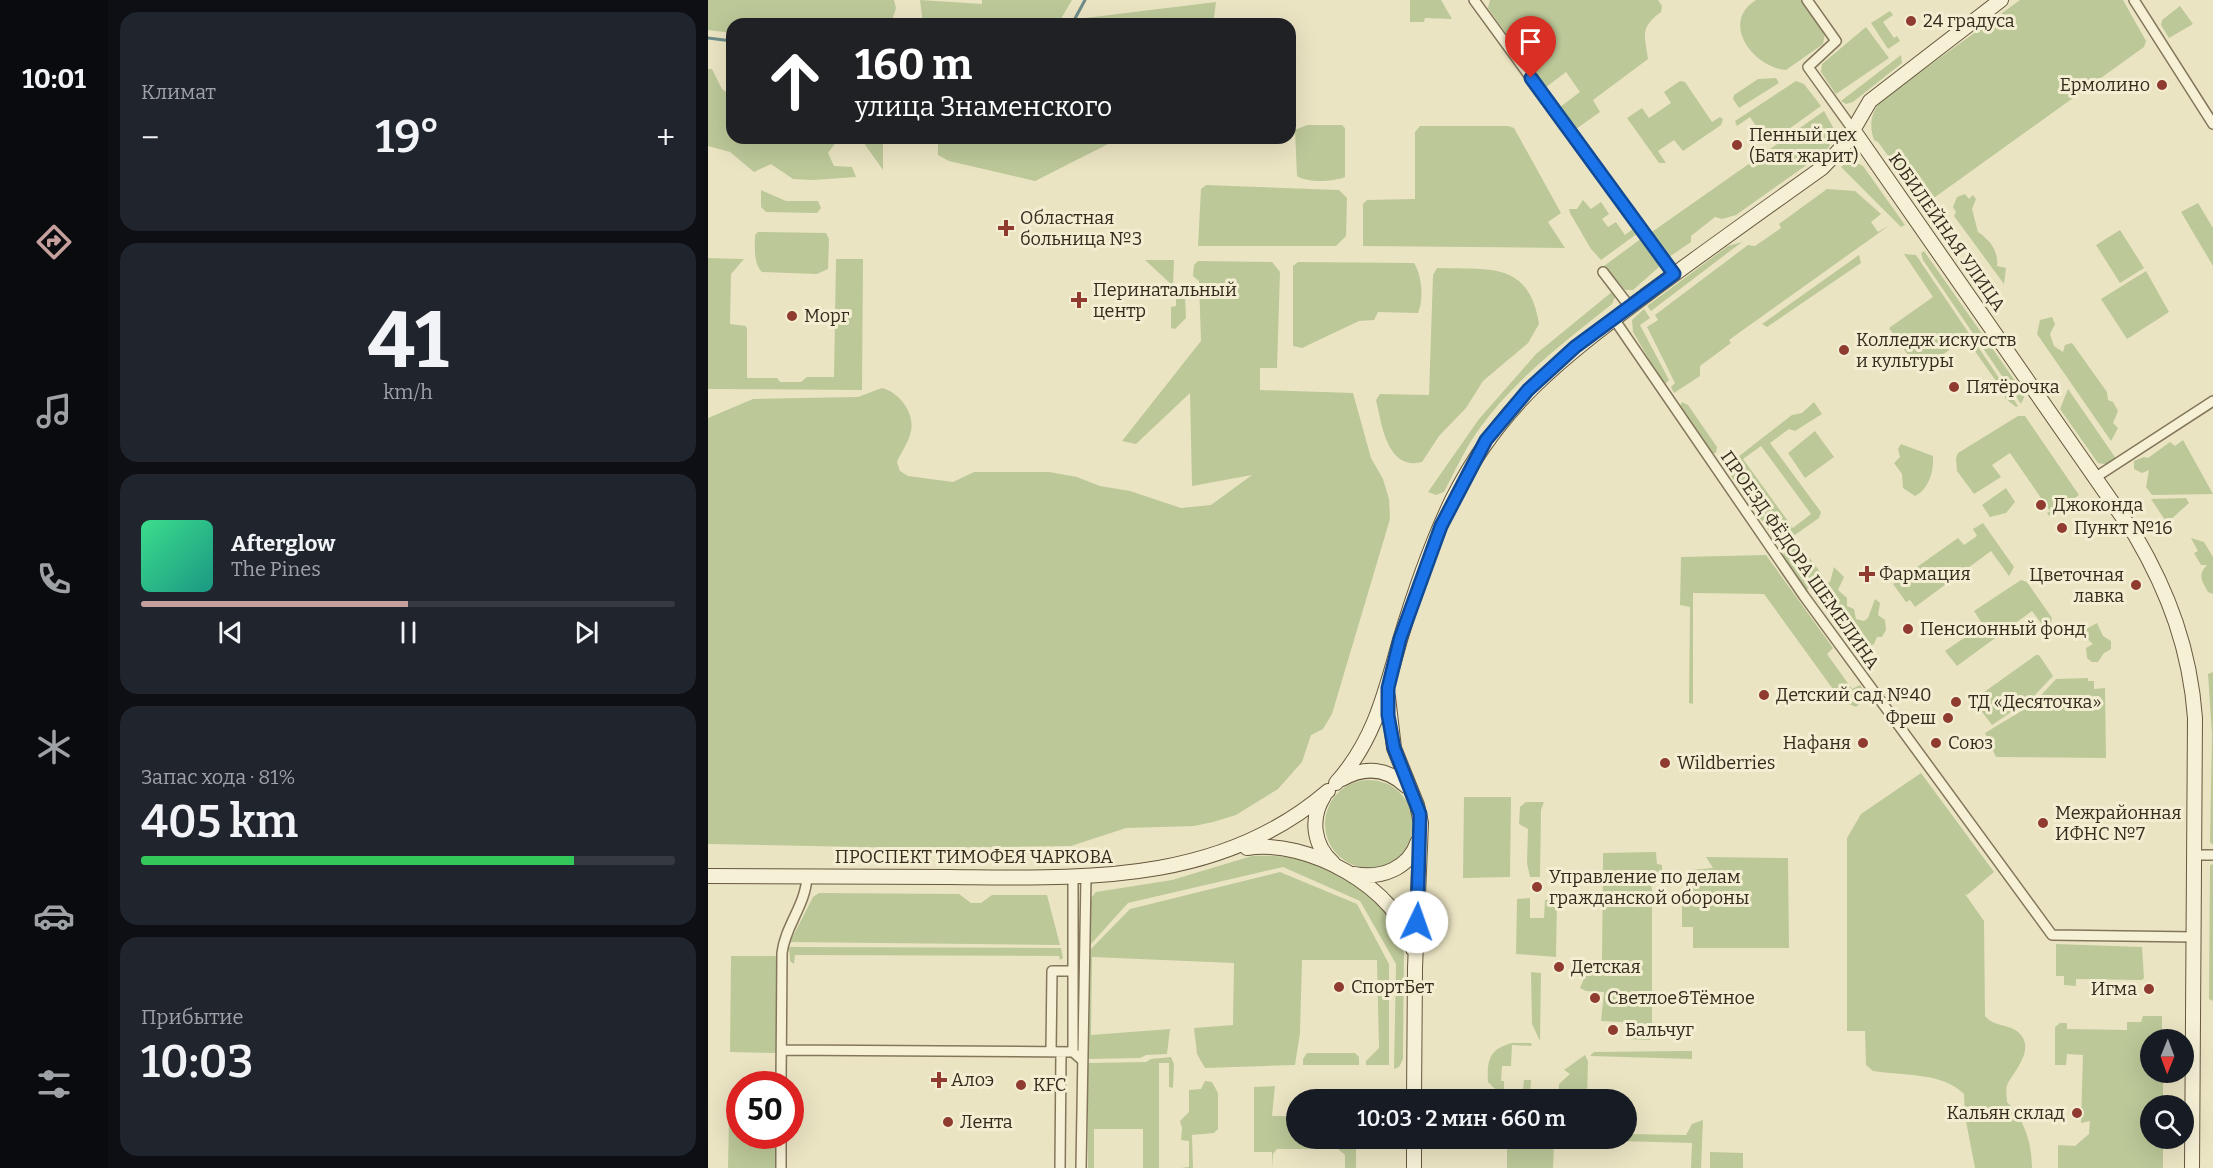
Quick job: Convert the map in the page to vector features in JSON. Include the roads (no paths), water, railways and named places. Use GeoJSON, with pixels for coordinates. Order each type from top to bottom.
{"type":"FeatureCollection","features":[{"type":"Feature","properties":{"kind":"main road"},"geometry":{"type":"LineString","coordinates":[[1415,968],[1411,941],[1401,921],[1381,897],[1326,856],[1319,845],[1314,825],[1320,803],[1361,750],[1388,688],[1400,639],[1441,526],[1486,440],[1528,390],[1575,347],[1822,168],[1835,156],[1854,131],[1870,101],[2001,0]]}},
{"type":"Feature","properties":{"kind":"main road","name":"ЮБИЛЕЙНАЯ УЛИЦА"},"geometry":{"type":"LineString","coordinates":[[1854,131],[2096,477],[2154,567],[2172,606],[2186,654],[2195,718],[2192,1168]]}},
{"type":"Feature","properties":{"kind":"main road"},"geometry":{"type":"LineString","coordinates":[[1388,688],[1391,737],[1397,761],[1420,814],[1414,1089]]}},
{"type":"Feature","properties":{"kind":"main road"},"geometry":{"type":"LineString","coordinates":[[1332,787],[1359,771],[1382,771],[1400,780],[1413,795]]}},
{"type":"Feature","properties":{"kind":"main road","name":"ПРОСПЕКТ ТИМОФЕЯ ЧАРКОВА"},"geometry":{"type":"LineString","coordinates":[[708,876],[1079,877],[1157,869],[1227,851],[1281,826],[1332,787]]}},
{"type":"Feature","properties":{"kind":"main road"},"geometry":{"type":"LineString","coordinates":[[1227,851],[1256,846],[1285,848],[1343,870],[1374,876],[1397,868],[1412,855],[1421,830]]}},
{"type":"Feature","properties":{"kind":"main road"},"geometry":{"type":"LineString","coordinates":[[1414,1149],[1414,1168]]}},
{"type":"Feature","properties":{"kind":"street"},"geometry":{"type":"LineString","coordinates":[[1807,0],[1836,40],[1808,67],[1854,131]]}},
{"type":"Feature","properties":{"kind":"street"},"geometry":{"type":"LineString","coordinates":[[2134,0],[2213,124]]}},
{"type":"Feature","properties":{"kind":"street"},"geometry":{"type":"LineString","coordinates":[[1478,1],[1674,274]]}},
{"type":"Feature","properties":{"kind":"street"},"geometry":{"type":"LineString","coordinates":[[1603,272],[1630,307]]}},
{"type":"Feature","properties":{"kind":"street","name":"ПРОЕЗД ФЁДОРА ШЕМЕЛИНА"},"geometry":{"type":"LineString","coordinates":[[1614,319],[1804,596],[2052,935],[2194,937]]}},
{"type":"Feature","properties":{"kind":"street"},"geometry":{"type":"LineString","coordinates":[[2096,477],[2213,401]]}},
{"type":"Feature","properties":{"kind":"street"},"geometry":{"type":"LineString","coordinates":[[2194,855],[2213,855]]}},
{"type":"Feature","properties":{"kind":"street"},"geometry":{"type":"LineString","coordinates":[[781,1071],[783,945],[805,895],[807,876]]}},
{"type":"Feature","properties":{"kind":"street"},"geometry":{"type":"LineString","coordinates":[[1072,1052],[1073,971],[1079,877]]}},
{"type":"Feature","properties":{"kind":"street"},"geometry":{"type":"LineString","coordinates":[[1079,877],[1081,1168]]}},
{"type":"Feature","properties":{"kind":"street"},"geometry":{"type":"LineString","coordinates":[[1060,1168],[1052,971],[1073,971]]}},
{"type":"Feature","properties":{"kind":"street"},"geometry":{"type":"LineString","coordinates":[[782,1050],[1072,1052],[1082,1056]]}},
{"type":"Feature","properties":{"kind":"street"},"geometry":{"type":"LineString","coordinates":[[781,1149],[781,1168]]}},
{"type":"Feature","properties":{"kind":"waterway"},"geometry":{"type":"LineString","coordinates":[[1075,18],[1085,0]]}},
{"type":"Feature","properties":{"kind":"waterway"},"geometry":{"type":"LineString","coordinates":[[708,38],[726,40]]}},
{"type":"Feature","properties":{"kind":"place","name":"24 градуса"},"geometry":{"type":"Point","coordinates":[1911,21]}},
{"type":"Feature","properties":{"kind":"place","name":"Ермолино"},"geometry":{"type":"Point","coordinates":[2162,85]}},
{"type":"Feature","properties":{"kind":"place","name":"Пенный цех (Батя жарит)"},"geometry":{"type":"Point","coordinates":[1737,145]}},
{"type":"Feature","properties":{"kind":"place","name":"Областная больница №3"},"geometry":{"type":"Point","coordinates":[1006,228]}},
{"type":"Feature","properties":{"kind":"place","name":"Перинатальный центр"},"geometry":{"type":"Point","coordinates":[1079,300]}},
{"type":"Feature","properties":{"kind":"place","name":"Морг"},"geometry":{"type":"Point","coordinates":[792,316]}},
{"type":"Feature","properties":{"kind":"place","name":"Колледж искусств и культуры"},"geometry":{"type":"Point","coordinates":[1844,350]}},
{"type":"Feature","properties":{"kind":"place","name":"Пятёрочка"},"geometry":{"type":"Point","coordinates":[1954,387]}},
{"type":"Feature","properties":{"kind":"place","name":"Джоконда"},"geometry":{"type":"Point","coordinates":[2041,505]}},
{"type":"Feature","properties":{"kind":"place","name":"Пункт №16"},"geometry":{"type":"Point","coordinates":[2062,528]}},
{"type":"Feature","properties":{"kind":"place","name":"Фармация"},"geometry":{"type":"Point","coordinates":[1867,574]}},
{"type":"Feature","properties":{"kind":"place","name":"Цветочная лавка"},"geometry":{"type":"Point","coordinates":[2136,585]}},
{"type":"Feature","properties":{"kind":"place","name":"Пенсионный фонд"},"geometry":{"type":"Point","coordinates":[1908,629]}},
{"type":"Feature","properties":{"kind":"place","name":"Детский сад №40"},"geometry":{"type":"Point","coordinates":[1764,695]}},
{"type":"Feature","properties":{"kind":"place","name":"ТД «Десяточка»"},"geometry":{"type":"Point","coordinates":[1956,702]}},
{"type":"Feature","properties":{"kind":"place","name":"Фреш"},"geometry":{"type":"Point","coordinates":[1948,718]}},
{"type":"Feature","properties":{"kind":"place","name":"Нафаня"},"geometry":{"type":"Point","coordinates":[1863,743]}},
{"type":"Feature","properties":{"kind":"place","name":"Союз"},"geometry":{"type":"Point","coordinates":[1936,743]}},
{"type":"Feature","properties":{"kind":"place","name":"Wildberries"},"geometry":{"type":"Point","coordinates":[1665,763]}},
{"type":"Feature","properties":{"kind":"place","name":"Межрайонная ИФНС №7"},"geometry":{"type":"Point","coordinates":[2043,823]}},
{"type":"Feature","properties":{"kind":"place","name":"Управление по делам гражданской обороны"},"geometry":{"type":"Point","coordinates":[1537,887]}},
{"type":"Feature","properties":{"kind":"place","name":"Детская"},"geometry":{"type":"Point","coordinates":[1559,967]}},
{"type":"Feature","properties":{"kind":"place","name":"СпортБет"},"geometry":{"type":"Point","coordinates":[1339,987]}},
{"type":"Feature","properties":{"kind":"place","name":"Игма"},"geometry":{"type":"Point","coordinates":[2149,989]}},
{"type":"Feature","properties":{"kind":"place","name":"Светлое&Тёмное"},"geometry":{"type":"Point","coordinates":[1595,998]}},
{"type":"Feature","properties":{"kind":"place","name":"Бальчуг"},"geometry":{"type":"Point","coordinates":[1613,1030]}},
{"type":"Feature","properties":{"kind":"place","name":"Алоэ"},"geometry":{"type":"Point","coordinates":[939,1080]}},
{"type":"Feature","properties":{"kind":"place","name":"KFC"},"geometry":{"type":"Point","coordinates":[1021,1085]}},
{"type":"Feature","properties":{"kind":"place","name":"Кальян склад"},"geometry":{"type":"Point","coordinates":[2077,1113]}},
{"type":"Feature","properties":{"kind":"place","name":"Лента"},"geometry":{"type":"Point","coordinates":[948,1122]}}]}
